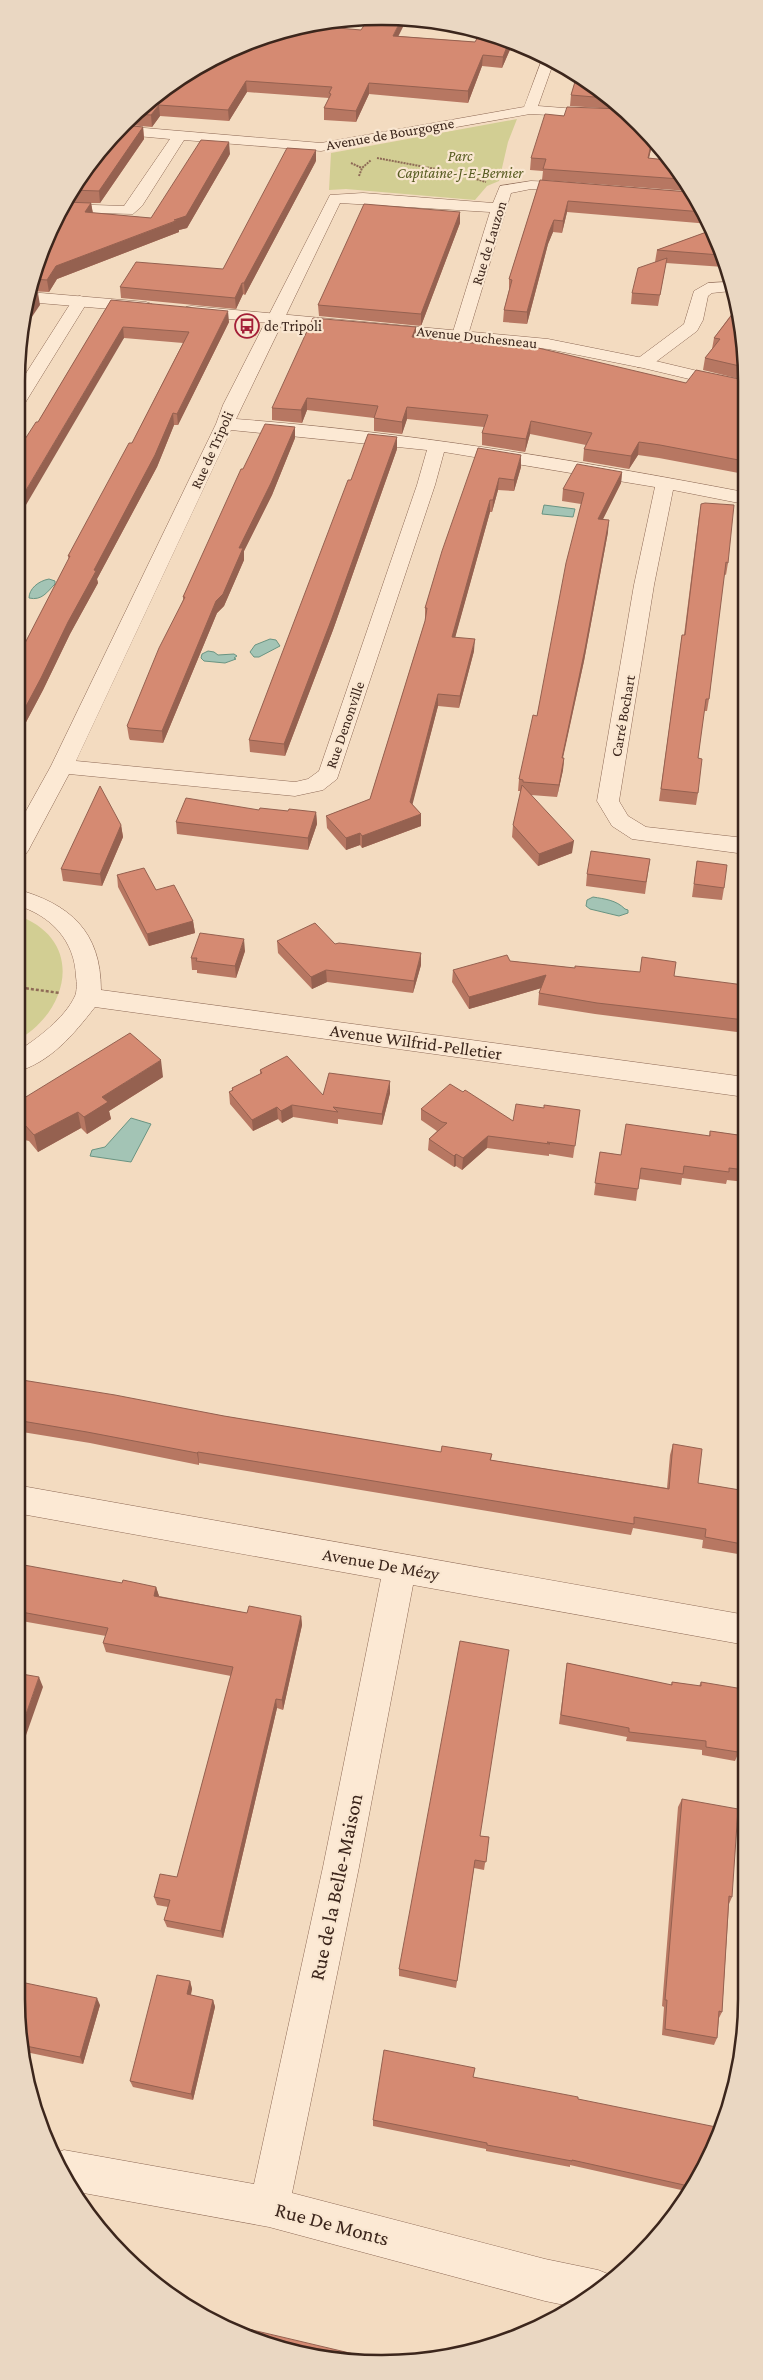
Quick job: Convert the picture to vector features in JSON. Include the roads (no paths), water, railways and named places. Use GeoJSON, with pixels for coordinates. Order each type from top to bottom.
{"type":"FeatureCollection","features":[{"type":"Feature","properties":{"kind":"street"},"geometry":{"type":"LineString","coordinates":[[530,110],[546,66]]}},
{"type":"Feature","properties":{"kind":"street","name":"Avenue de Bourgogne"},"geometry":{"type":"LineString","coordinates":[[127,131],[321,146],[530,110],[613,116]]}},
{"type":"Feature","properties":{"kind":"street"},"geometry":{"type":"LineString","coordinates":[[70,208],[128,211],[134,206],[180,136]]}},
{"type":"Feature","properties":{"kind":"street","name":"Rue de Lauzon"},"geometry":{"type":"LineString","coordinates":[[460,335],[505,189],[531,184],[588,189]]}},
{"type":"Feature","properties":{"kind":"street","name":"Rue de Tripoli"},"geometry":{"type":"LineString","coordinates":[[25,834],[62,766],[225,424],[232,405],[335,198],[363,198],[500,208]]}},
{"type":"Feature","properties":{"kind":"street"},"geometry":{"type":"LineString","coordinates":[[643,363],[691,327],[695,320],[700,294],[708,288],[725,287]]}},
{"type":"Feature","properties":{"kind":"street"},"geometry":{"type":"LineString","coordinates":[[35,298],[159,308]]}},
{"type":"Feature","properties":{"kind":"street"},"geometry":{"type":"LineString","coordinates":[[25,389],[80,301]]}},
{"type":"Feature","properties":{"kind":"street","name":"Avenue Duchesneau"},"geometry":{"type":"LineString","coordinates":[[178,310],[460,335],[578,348],[738,386]]}},
{"type":"Feature","properties":{"kind":"street"},"geometry":{"type":"LineString","coordinates":[[225,424],[437,445],[602,470],[738,497]]}},
{"type":"Feature","properties":{"kind":"street","name":"Rue Denonville"},"geometry":{"type":"LineString","coordinates":[[62,766],[295,789],[315,785],[329,774],[426,485],[437,445]]}},
{"type":"Feature","properties":{"kind":"street","name":"Carré Bochart"},"geometry":{"type":"LineString","coordinates":[[665,482],[644,585],[608,801],[620,821],[640,834],[738,845]]}},
{"type":"Feature","properties":{"kind":"street"},"geometry":{"type":"LineString","coordinates":[[25,899],[60,917],[81,941],[89,969],[88,997],[64,1031],[31,1057],[25,1059]]}},
{"type":"Feature","properties":{"kind":"street","name":"Avenue Wilfrid-Pelletier"},"geometry":{"type":"LineString","coordinates":[[88,997],[738,1086]]}},
{"type":"Feature","properties":{"kind":"street","name":"Avenue De Mézy"},"geometry":{"type":"LineString","coordinates":[[25,1501],[738,1629]]}},
{"type":"Feature","properties":{"kind":"street","name":"Rue de la Belle-Maison"},"geometry":{"type":"LineString","coordinates":[[269,2207],[341,1867],[400,1567]]}},
{"type":"Feature","properties":{"kind":"street","name":"Rue De Monts"},"geometry":{"type":"LineString","coordinates":[[70,2171],[269,2207],[545,2280],[588,2289]]}},
{"type":"Feature","properties":{"kind":"place","name":"de Tripoli"},"geometry":{"type":"Point","coordinates":[247,326]}},
{"type":"Feature","properties":{"kind":"park label","name":"Parc Capitaine-J-E-Bernier"},"geometry":{"type":"Point","coordinates":[460,164]}}]}
